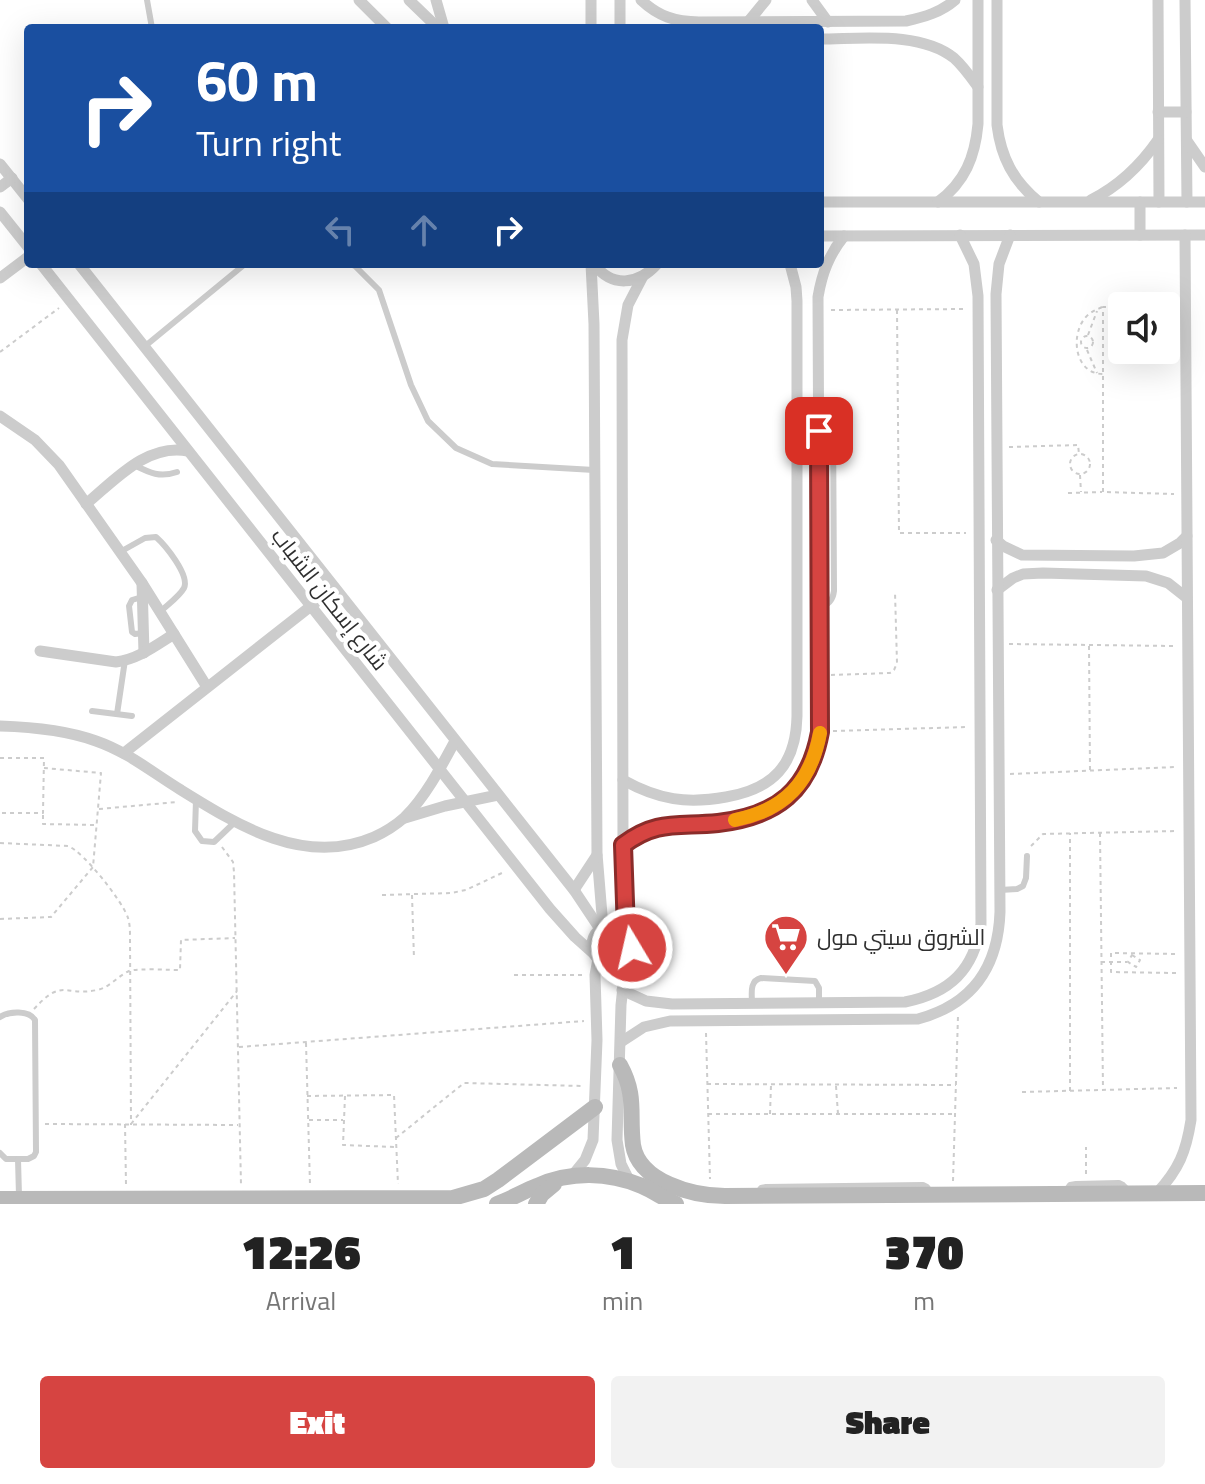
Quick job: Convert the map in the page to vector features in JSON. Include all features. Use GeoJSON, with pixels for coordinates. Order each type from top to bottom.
{"type":"FeatureCollection","features":[{"type":"Feature","properties":{"kind":"street"},"geometry":{"type":"LineString","coordinates":[[359,0],[383,24]]}},
{"type":"Feature","properties":{"kind":"street"},"geometry":{"type":"LineString","coordinates":[[436,0],[440,24]]}},
{"type":"Feature","properties":{"kind":"street"},"geometry":{"type":"LineString","coordinates":[[591,0],[591,24]]}},
{"type":"Feature","properties":{"kind":"street"},"geometry":{"type":"LineString","coordinates":[[620,0],[620,24]]}},
{"type":"Feature","properties":{"kind":"street"},"geometry":{"type":"LineString","coordinates":[[641,0],[663,16],[693,24]]}},
{"type":"Feature","properties":{"kind":"street"},"geometry":{"type":"LineString","coordinates":[[748,22],[766,0]]}},
{"type":"Feature","properties":{"kind":"street"},"geometry":{"type":"LineString","coordinates":[[812,0],[828,22]]}},
{"type":"Feature","properties":{"kind":"street"},"geometry":{"type":"LineString","coordinates":[[714,24],[906,21],[932,15],[955,0]]}},
{"type":"Feature","properties":{"kind":"street"},"geometry":{"type":"LineString","coordinates":[[937,202],[951,192],[962,178],[976,145],[978,0]]}},
{"type":"Feature","properties":{"kind":"street"},"geometry":{"type":"LineString","coordinates":[[997,0],[999,143],[1014,177],[1040,202]]}},
{"type":"Feature","properties":{"kind":"street"},"geometry":{"type":"LineString","coordinates":[[1158,0],[1159,202]]}},
{"type":"Feature","properties":{"kind":"street"},"geometry":{"type":"LineString","coordinates":[[1185,0],[1187,202]]}},
{"type":"Feature","properties":{"kind":"street"},"geometry":{"type":"LineString","coordinates":[[411,1],[437,24]]}},
{"type":"Feature","properties":{"kind":"street"},"geometry":{"type":"LineString","coordinates":[[906,21],[910,30],[906,40]]}},
{"type":"Feature","properties":{"kind":"street"},"geometry":{"type":"LineString","coordinates":[[824,39],[906,40],[935,47],[966,70],[978,87]]}},
{"type":"Feature","properties":{"kind":"street"},"geometry":{"type":"LineString","coordinates":[[1158,112],[1186,112]]}},
{"type":"Feature","properties":{"kind":"street"},"geometry":{"type":"LineString","coordinates":[[978,124],[990,128],[997,125]]}},
{"type":"Feature","properties":{"kind":"street"},"geometry":{"type":"LineString","coordinates":[[1087,202],[1134,170],[1158,140]]}},
{"type":"Feature","properties":{"kind":"street"},"geometry":{"type":"LineString","coordinates":[[1186,140],[1205,167]]}},
{"type":"Feature","properties":{"kind":"street"},"geometry":{"type":"LineString","coordinates":[[0,164],[24,194]]}},
{"type":"Feature","properties":{"kind":"street"},"geometry":{"type":"LineString","coordinates":[[0,187],[12,178]]}},
{"type":"Feature","properties":{"kind":"street"},"geometry":{"type":"LineString","coordinates":[[824,202],[1205,202]]}},
{"type":"Feature","properties":{"kind":"street"},"geometry":{"type":"LineString","coordinates":[[1140,202],[1140,235]]}},
{"type":"Feature","properties":{"kind":"street"},"geometry":{"type":"LineString","coordinates":[[0,212],[24,242]]}},
{"type":"Feature","properties":{"kind":"street"},"geometry":{"type":"LineString","coordinates":[[622,990],[659,1003],[905,1002],[943,989],[958,977],[970,961],[978,943],[981,924],[978,280],[960,235]]}},
{"type":"Feature","properties":{"kind":"street"},"geometry":{"type":"LineString","coordinates":[[621,1042],[657,1022],[918,1019],[959,1001],[982,978],[996,948],[999,931],[997,279],[1010,235]]}},
{"type":"Feature","properties":{"kind":"street"},"geometry":{"type":"LineString","coordinates":[[1157,1193],[1171,1178],[1181,1160],[1191,1120],[1185,235]]}},
{"type":"Feature","properties":{"kind":"street"},"geometry":{"type":"LineString","coordinates":[[824,236],[1205,235]]}},
{"type":"Feature","properties":{"kind":"street"},"geometry":{"type":"LineString","coordinates":[[623,845],[654,828],[718,823],[762,813],[780,803],[795,789],[816,754],[820,732],[818,297],[824,270],[844,236]]}},
{"type":"Feature","properties":{"kind":"street"},"geometry":{"type":"LineString","coordinates":[[0,278],[24,260]]}},
{"type":"Feature","properties":{"kind":"street","name":"شارع إسكان الشباب"},"geometry":{"type":"LineString","coordinates":[[44,268],[516,866],[565,927],[596,957]]}},
{"type":"Feature","properties":{"kind":"street","name":"شارع إسكان الشباب"},"geometry":{"type":"LineString","coordinates":[[82,268],[602,928]]}},
{"type":"Feature","properties":{"kind":"street"},"geometry":{"type":"LineString","coordinates":[[592,268],[597,854],[602,928]]}},
{"type":"Feature","properties":{"kind":"street"},"geometry":{"type":"LineString","coordinates":[[596,268],[602,274],[622,282],[633,280],[654,268]]}},
{"type":"Feature","properties":{"kind":"street"},"geometry":{"type":"LineString","coordinates":[[648,1204],[644,1193],[630,1182],[618,1152],[622,990],[626,959],[632,948],[626,931],[623,845],[622,340],[628,305],[654,268]]}},
{"type":"Feature","properties":{"kind":"street"},"geometry":{"type":"LineString","coordinates":[[623,780],[658,796],[695,801],[714,799],[754,790],[770,781],[792,752],[797,716],[797,301],[791,268]]}},
{"type":"Feature","properties":{"kind":"street"},"geometry":{"type":"LineString","coordinates":[[0,416],[48,452],[142,583],[207,687]]}},
{"type":"Feature","properties":{"kind":"street"},"geometry":{"type":"LineString","coordinates":[[86,504],[134,465],[161,450],[175,448],[188,451]]}},
{"type":"Feature","properties":{"kind":"street"},"geometry":{"type":"LineString","coordinates":[[996,540],[1022,555],[1134,556],[1163,553],[1187,536]]}},
{"type":"Feature","properties":{"kind":"street"},"geometry":{"type":"LineString","coordinates":[[997,590],[1023,574],[1134,574],[1168,583],[1187,598]]}},
{"type":"Feature","properties":{"kind":"street"},"geometry":{"type":"LineString","coordinates":[[142,583],[144,653]]}},
{"type":"Feature","properties":{"kind":"street"},"geometry":{"type":"LineString","coordinates":[[124,753],[334,588]]}},
{"type":"Feature","properties":{"kind":"street"},"geometry":{"type":"LineString","coordinates":[[40,651],[116,662],[144,653],[174,634]]}},
{"type":"Feature","properties":{"kind":"street"},"geometry":{"type":"LineString","coordinates":[[0,726],[45,729],[97,741],[124,753],[196,800],[236,821],[287,843],[310,848],[336,848],[384,833],[404,818],[421,798],[455,741]]}},
{"type":"Feature","properties":{"kind":"street"},"geometry":{"type":"LineString","coordinates":[[404,818],[498,795]]}},
{"type":"Feature","properties":{"kind":"street"},"geometry":{"type":"LineString","coordinates":[[574,890],[597,854]]}},
{"type":"Feature","properties":{"kind":"street"},"geometry":{"type":"LineString","coordinates":[[497,1204],[536,1186],[571,1176],[585,1160],[593,1140],[596,1086],[596,957],[592,942],[602,928],[615,925],[626,931]]}},
{"type":"Feature","properties":{"kind":"street"},"geometry":{"type":"LineString","coordinates":[[596,957],[609,965],[626,959]]}},
{"type":"Feature","properties":{"kind":"street"},"geometry":{"type":"LineString","coordinates":[[1190,1065],[1203,1060]]}},
{"type":"Feature","properties":{"kind":"street"},"geometry":{"type":"LineString","coordinates":[[620,1065],[631,1092],[633,1145],[641,1164],[668,1183],[695,1194],[953,1194],[1058,1199],[1127,1193],[1205,1193]]}},
{"type":"Feature","properties":{"kind":"street"},"geometry":{"type":"LineString","coordinates":[[1191,1089],[1203,1095]]}},
{"type":"Feature","properties":{"kind":"street"},"geometry":{"type":"LineString","coordinates":[[0,1199],[453,1198],[484,1189],[595,1107]]}},
{"type":"Feature","properties":{"kind":"street"},"geometry":{"type":"LineString","coordinates":[[594,1127],[606,1131],[618,1127]]}},
{"type":"Feature","properties":{"kind":"street"},"geometry":{"type":"LineString","coordinates":[[536,1204],[561,1177],[597,1175],[630,1182],[676,1204]]}},
{"type":"Feature","properties":{"kind":"lane"},"geometry":{"type":"LineString","coordinates":[[147,0],[151,24]]}},
{"type":"Feature","properties":{"kind":"lane"},"geometry":{"type":"LineString","coordinates":[[144,347],[240,268]]}},
{"type":"Feature","properties":{"kind":"lane"},"geometry":{"type":"LineString","coordinates":[[357,268],[379,290],[411,385],[428,421],[456,448],[492,464],[594,470]]}},
{"type":"Feature","properties":{"kind":"lane"},"geometry":{"type":"LineString","coordinates":[[134,465],[158,475],[177,472]]}},
{"type":"Feature","properties":{"kind":"lane"},"geometry":{"type":"LineString","coordinates":[[120,552],[145,538],[156,537],[182,572],[184,586],[160,612]]}},
{"type":"Feature","properties":{"kind":"lane"},"geometry":{"type":"LineString","coordinates":[[117,714],[125,660]]}},
{"type":"Feature","properties":{"kind":"lane"},"geometry":{"type":"LineString","coordinates":[[92,711],[132,716]]}},
{"type":"Feature","properties":{"kind":"lane"},"geometry":{"type":"LineString","coordinates":[[196,800],[196,835],[205,843],[217,839],[236,821]]}},
{"type":"Feature","properties":{"kind":"lane"},"geometry":{"type":"LineString","coordinates":[[1000,890],[1023,886],[1027,856]]}},
{"type":"Feature","properties":{"kind":"lane"},"geometry":{"type":"LineString","coordinates":[[752,1003],[753,984],[761,978],[812,980],[819,985],[819,1003]]}},
{"type":"Feature","properties":{"kind":"lane"},"geometry":{"type":"LineString","coordinates":[[0,1017],[7,1013],[30,1014],[35,1020],[36,1124],[35,1154],[30,1159],[6,1159],[0,1153]]}},
{"type":"Feature","properties":{"kind":"lane"},"geometry":{"type":"LineString","coordinates":[[18,1159],[19,1199]]}},
{"type":"Feature","properties":{"kind":"lane"},"geometry":{"type":"LineString","coordinates":[[1058,1199],[1070,1185],[1121,1184],[1127,1193]]}},
{"type":"Feature","properties":{"kind":"path"},"geometry":{"type":"LineString","coordinates":[[0,352],[70,301]]}},
{"type":"Feature","properties":{"kind":"path"},"geometry":{"type":"LineString","coordinates":[[1103,307],[1103,492]]}},
{"type":"Feature","properties":{"kind":"path"},"geometry":{"type":"LineString","coordinates":[[1103,374],[1090,372],[1084,365],[1079,355],[1078,330],[1083,320],[1097,310],[1108,307]]}},
{"type":"Feature","properties":{"kind":"path"},"geometry":{"type":"LineString","coordinates":[[819,310],[978,309]]}},
{"type":"Feature","properties":{"kind":"path"},"geometry":{"type":"LineString","coordinates":[[897,310],[899,533],[979,533]]}},
{"type":"Feature","properties":{"kind":"path"},"geometry":{"type":"LineString","coordinates":[[1078,342],[1087,337],[1097,310]]}},
{"type":"Feature","properties":{"kind":"path"},"geometry":{"type":"LineString","coordinates":[[1087,337],[1093,342]]}},
{"type":"Feature","properties":{"kind":"path"},"geometry":{"type":"LineString","coordinates":[[1093,342],[1103,341]]}},
{"type":"Feature","properties":{"kind":"path"},"geometry":{"type":"LineString","coordinates":[[1078,342],[1087,349],[1097,374]]}},
{"type":"Feature","properties":{"kind":"path"},"geometry":{"type":"LineString","coordinates":[[1087,349],[1093,342]]}},
{"type":"Feature","properties":{"kind":"path"},"geometry":{"type":"LineString","coordinates":[[996,448],[1078,445],[1079,454]]}},
{"type":"Feature","properties":{"kind":"path"},"geometry":{"type":"LineString","coordinates":[[1079,454],[1086,456],[1090,463],[1087,470],[1080,473],[1073,471],[1070,464],[1073,457],[1079,454]]}},
{"type":"Feature","properties":{"kind":"path"},"geometry":{"type":"LineString","coordinates":[[1080,473],[1081,492]]}},
{"type":"Feature","properties":{"kind":"path"},"geometry":{"type":"LineString","coordinates":[[1068,493],[1187,494]]}},
{"type":"Feature","properties":{"kind":"path"},"geometry":{"type":"LineString","coordinates":[[820,676],[887,673],[894,670],[897,663],[895,592]]}},
{"type":"Feature","properties":{"kind":"path"},"geometry":{"type":"LineString","coordinates":[[998,644],[1188,646]]}},
{"type":"Feature","properties":{"kind":"path"},"geometry":{"type":"LineString","coordinates":[[1089,645],[1090,771]]}},
{"type":"Feature","properties":{"kind":"path"},"geometry":{"type":"LineString","coordinates":[[820,732],[980,726]]}},
{"type":"Feature","properties":{"kind":"path"},"geometry":{"type":"LineString","coordinates":[[0,758],[44,758],[43,824],[97,825]]}},
{"type":"Feature","properties":{"kind":"path"},"geometry":{"type":"LineString","coordinates":[[999,774],[1188,767]]}},
{"type":"Feature","properties":{"kind":"path"},"geometry":{"type":"LineString","coordinates":[[0,919],[51,917],[93,867],[101,773],[44,768]]}},
{"type":"Feature","properties":{"kind":"path"},"geometry":{"type":"LineString","coordinates":[[98,809],[196,800]]}},
{"type":"Feature","properties":{"kind":"path"},"geometry":{"type":"LineString","coordinates":[[0,813],[43,813]]}},
{"type":"Feature","properties":{"kind":"path"},"geometry":{"type":"LineString","coordinates":[[1027,856],[1030,847],[1043,834],[1189,831]]}},
{"type":"Feature","properties":{"kind":"path"},"geometry":{"type":"LineString","coordinates":[[1070,833],[1070,1091]]}},
{"type":"Feature","properties":{"kind":"path"},"geometry":{"type":"LineString","coordinates":[[1100,833],[1103,1090]]}},
{"type":"Feature","properties":{"kind":"path"},"geometry":{"type":"LineString","coordinates":[[217,839],[233,862],[241,1198]]}},
{"type":"Feature","properties":{"kind":"path"},"geometry":{"type":"LineString","coordinates":[[0,843],[73,848],[93,867],[128,916],[131,1125]]}},
{"type":"Feature","properties":{"kind":"path"},"geometry":{"type":"LineString","coordinates":[[382,895],[466,890],[516,866]]}},
{"type":"Feature","properties":{"kind":"path"},"geometry":{"type":"LineString","coordinates":[[412,894],[414,959]]}},
{"type":"Feature","properties":{"kind":"path"},"geometry":{"type":"LineString","coordinates":[[30,1014],[56,990],[96,991],[130,971],[180,970],[181,940],[236,938]]}},
{"type":"Feature","properties":{"kind":"path"},"geometry":{"type":"LineString","coordinates":[[1190,954],[1111,953],[1111,972],[1190,973]]}},
{"type":"Feature","properties":{"kind":"path"},"geometry":{"type":"LineString","coordinates":[[1128,962],[1132,954]]}},
{"type":"Feature","properties":{"kind":"path"},"geometry":{"type":"LineString","coordinates":[[1132,954],[1140,960],[1135,972]]}},
{"type":"Feature","properties":{"kind":"path"},"geometry":{"type":"LineString","coordinates":[[1101,962],[1128,962],[1136,967]]}},
{"type":"Feature","properties":{"kind":"path"},"geometry":{"type":"LineString","coordinates":[[514,975],[595,975]]}},
{"type":"Feature","properties":{"kind":"path"},"geometry":{"type":"LineString","coordinates":[[131,1125],[237,990]]}},
{"type":"Feature","properties":{"kind":"path"},"geometry":{"type":"LineString","coordinates":[[953,1194],[959,1001]]}},
{"type":"Feature","properties":{"kind":"path"},"geometry":{"type":"LineString","coordinates":[[238,1047],[597,1020]]}},
{"type":"Feature","properties":{"kind":"path"},"geometry":{"type":"LineString","coordinates":[[705,1020],[710,1196]]}},
{"type":"Feature","properties":{"kind":"path"},"geometry":{"type":"LineString","coordinates":[[306,1042],[310,1198]]}},
{"type":"Feature","properties":{"kind":"path"},"geometry":{"type":"LineString","coordinates":[[396,1138],[464,1083],[596,1086]]}},
{"type":"Feature","properties":{"kind":"path"},"geometry":{"type":"LineString","coordinates":[[707,1084],[956,1085]]}},
{"type":"Feature","properties":{"kind":"path"},"geometry":{"type":"LineString","coordinates":[[770,1114],[771,1084]]}},
{"type":"Feature","properties":{"kind":"path"},"geometry":{"type":"LineString","coordinates":[[836,1084],[838,1114]]}},
{"type":"Feature","properties":{"kind":"path"},"geometry":{"type":"LineString","coordinates":[[1022,1092],[1191,1089]]}},
{"type":"Feature","properties":{"kind":"path"},"geometry":{"type":"LineString","coordinates":[[307,1096],[394,1095],[399,1199]]}},
{"type":"Feature","properties":{"kind":"path"},"geometry":{"type":"LineString","coordinates":[[345,1096],[343,1145],[396,1147]]}},
{"type":"Feature","properties":{"kind":"path"},"geometry":{"type":"LineString","coordinates":[[708,1114],[955,1114]]}},
{"type":"Feature","properties":{"kind":"path"},"geometry":{"type":"LineString","coordinates":[[308,1120],[344,1120]]}},
{"type":"Feature","properties":{"kind":"path"},"geometry":{"type":"LineString","coordinates":[[36,1124],[240,1125]]}},
{"type":"Feature","properties":{"kind":"path"},"geometry":{"type":"LineString","coordinates":[[125,1124],[135,1200]]}},
{"type":"Feature","properties":{"kind":"path"},"geometry":{"type":"LineString","coordinates":[[1086,1147],[1086,1184]]}},
{"type":"Feature","properties":{"kind":"slow traffic"},"geometry":{"type":"LineString","coordinates":[[735,820],[762,813],[780,803],[795,789],[816,754],[820,733]]}},
{"type":"Feature","properties":{"kind":"place","name":"الشروق سيتي مول"},"geometry":{"type":"Point","coordinates":[786,976]}},
{"type":"Feature","properties":{"kind":"route"},"geometry":{"type":"LineString","coordinates":[[632,948],[626,931],[623,845],[643,832],[665,825],[718,823],[762,813],[780,803],[795,789],[816,754],[820,732],[819,431]]}}]}
